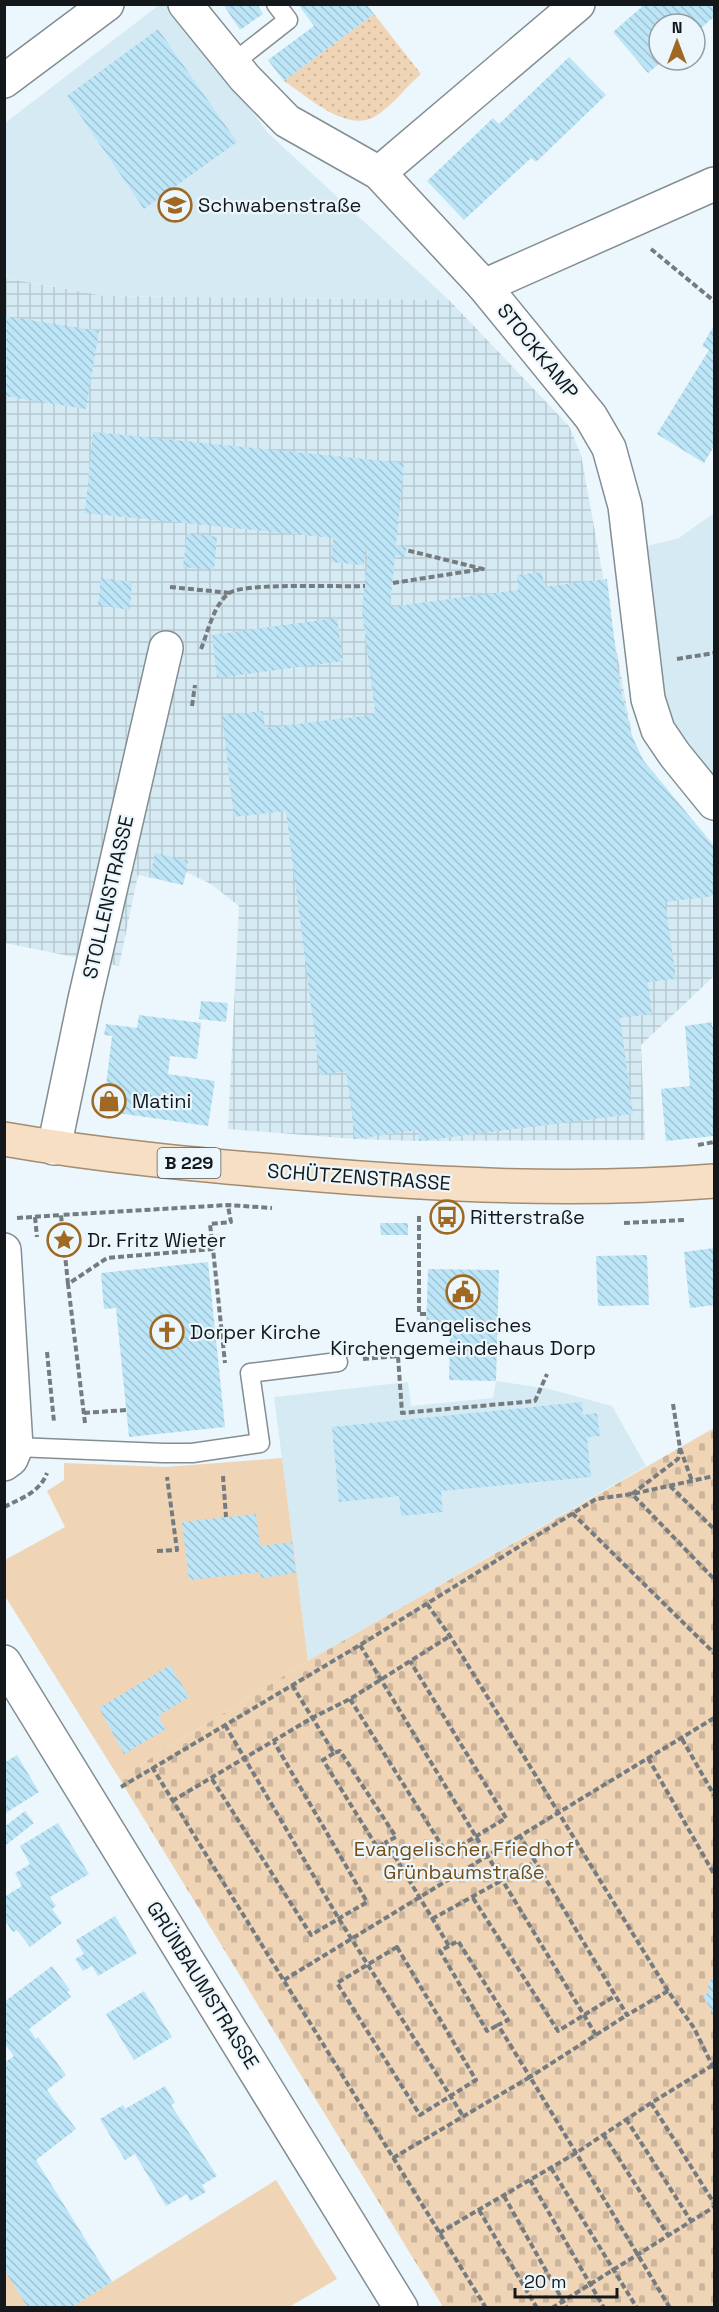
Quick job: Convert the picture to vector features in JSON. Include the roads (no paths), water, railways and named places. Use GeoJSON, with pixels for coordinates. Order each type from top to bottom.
{"type":"FeatureCollection","features":[{"type":"Feature","properties":{"kind":"main road","name":"SCHÜTZENSTRASSE"},"geometry":{"type":"LineString","coordinates":[[4,1139],[54,1148],[244,1169],[461,1184],[649,1185],[714,1180]]}},
{"type":"Feature","properties":{"kind":"street"},"geometry":{"type":"LineString","coordinates":[[4,81],[107,4]]}},
{"type":"Feature","properties":{"kind":"street","name":"STOCKKAMP"},"geometry":{"type":"LineString","coordinates":[[185,4],[232,63],[287,121],[379,173],[484,286],[591,417],[609,448],[625,506],[648,699],[658,730],[714,803]]}},
{"type":"Feature","properties":{"kind":"street"},"geometry":{"type":"LineString","coordinates":[[379,173],[578,4]]}},
{"type":"Feature","properties":{"kind":"street"},"geometry":{"type":"LineString","coordinates":[[484,286],[714,184]]}},
{"type":"Feature","properties":{"kind":"street","name":"STOLLENSTRASSE"},"geometry":{"type":"LineString","coordinates":[[54,1148],[85,999],[166,648]]}},
{"type":"Feature","properties":{"kind":"street"},"geometry":{"type":"LineString","coordinates":[[4,1250],[10,1456]]}},
{"type":"Feature","properties":{"kind":"street","name":"GRÜNBAUMSTRASSE"},"geometry":{"type":"LineString","coordinates":[[4,1662],[401,2307]]}},
{"type":"Feature","properties":{"kind":"lane"},"geometry":{"type":"LineString","coordinates":[[232,63],[288,20],[276,4]]}},
{"type":"Feature","properties":{"kind":"lane"},"geometry":{"type":"LineString","coordinates":[[10,1456],[89,1450],[163,1453],[220,1450],[260,1443],[250,1373],[338,1362]]}},
{"type":"Feature","properties":{"kind":"place","name":"Schwabenstraße"},"geometry":{"type":"Point","coordinates":[175,205]}},
{"type":"Feature","properties":{"kind":"place","name":"Matini"},"geometry":{"type":"Point","coordinates":[109,1101]}},
{"type":"Feature","properties":{"kind":"place","name":"Ritterstraße"},"geometry":{"type":"Point","coordinates":[447,1217]}},
{"type":"Feature","properties":{"kind":"place","name":"Dr. Fritz Wieter"},"geometry":{"type":"Point","coordinates":[64,1240]}},
{"type":"Feature","properties":{"kind":"place","name":"Evangelisches Kirchengemeindehaus Dorp"},"geometry":{"type":"Point","coordinates":[463,1292]}},
{"type":"Feature","properties":{"kind":"place","name":"Dorper Kirche"},"geometry":{"type":"Point","coordinates":[167,1332]}},
{"type":"Feature","properties":{"kind":"park label","name":"Evangelischer Friedhof Grünbaumstraße"},"geometry":{"type":"Point","coordinates":[464,1860]}}]}
